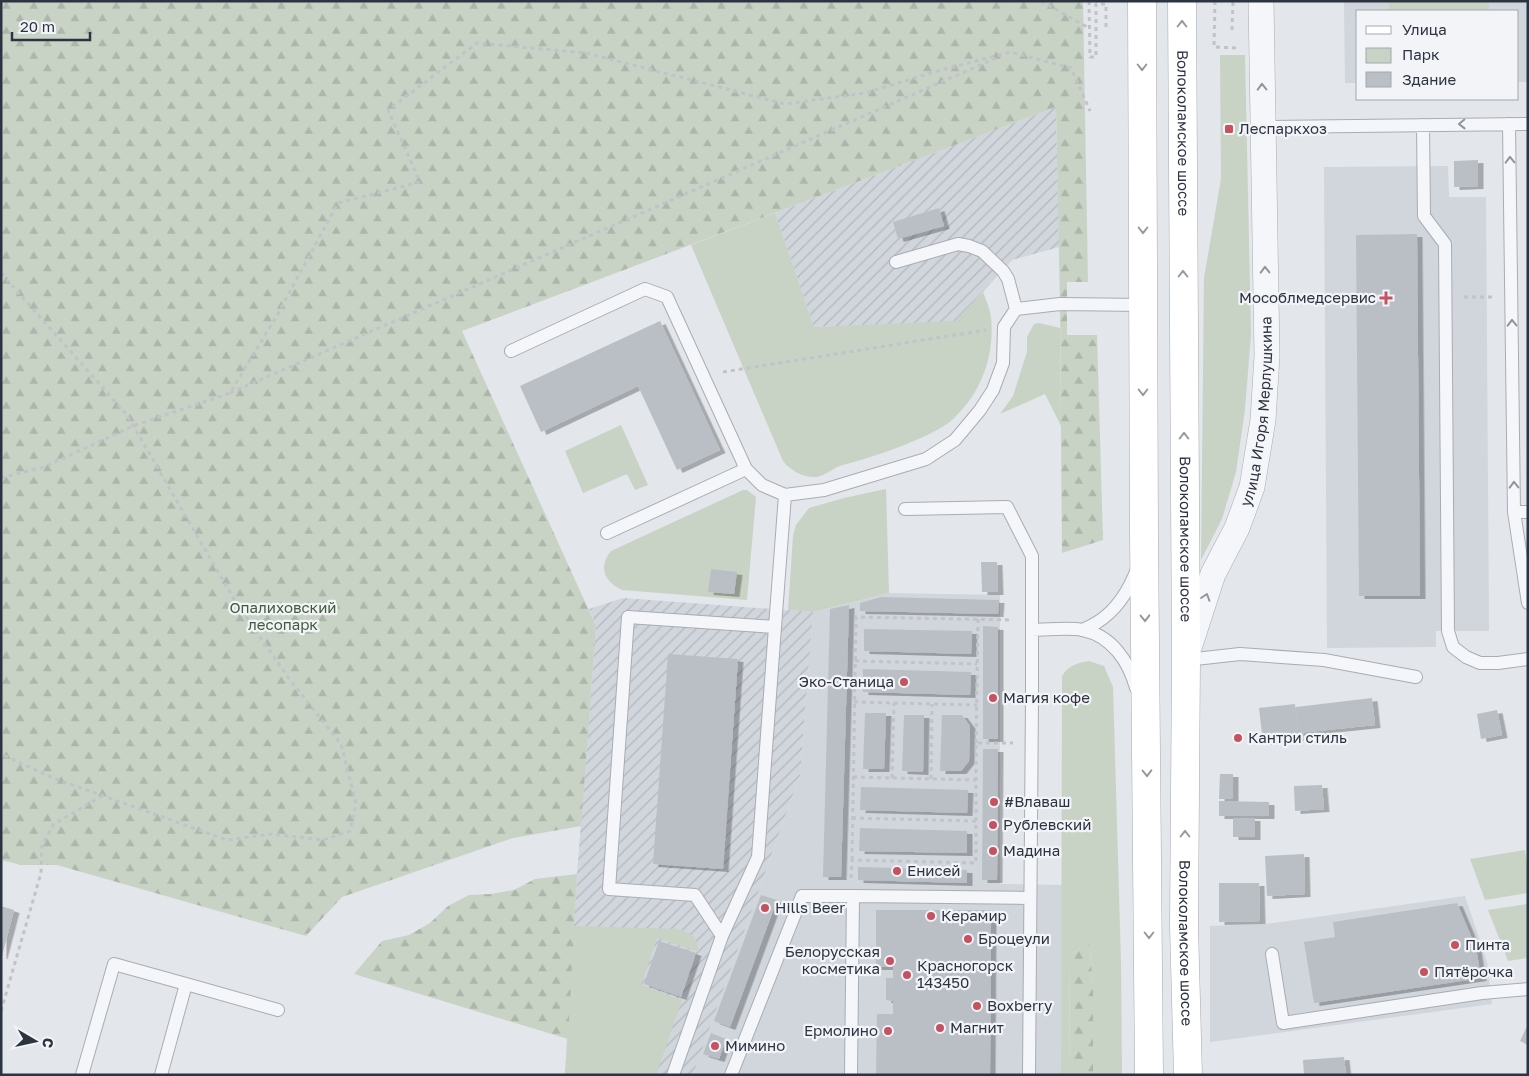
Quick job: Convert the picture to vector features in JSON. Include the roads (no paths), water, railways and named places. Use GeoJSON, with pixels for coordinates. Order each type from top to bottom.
{"type":"FeatureCollection","features":[{"type":"Feature","properties":{"kind":"main road"},"geometry":{"type":"LineString","coordinates":[[1142,1],[1149,1075]]}},
{"type":"Feature","properties":{"kind":"main road","name":"Волоколамское шоссе"},"geometry":{"type":"LineString","coordinates":[[1182,1],[1186,660],[1184,926],[1188,1075]]}},
{"type":"Feature","properties":{"kind":"street","name":"улица Игоря Мерлушкина"},"geometry":{"type":"LineString","coordinates":[[1186,660],[1213,574],[1237,528],[1252,487],[1263,420],[1266,356],[1261,1]]}},
{"type":"Feature","properties":{"kind":"lane"},"geometry":{"type":"LineString","coordinates":[[1509,124],[1514,512],[1528,603]]}},
{"type":"Feature","properties":{"kind":"lane"},"geometry":{"type":"LineString","coordinates":[[1264,127],[1528,124]]}},
{"type":"Feature","properties":{"kind":"lane"},"geometry":{"type":"LineString","coordinates":[[1423,125],[1424,216],[1445,244],[1448,631],[1454,648],[1466,657],[1480,662],[1498,663],[1528,659]]}},
{"type":"Feature","properties":{"kind":"lane"},"geometry":{"type":"LineString","coordinates":[[511,352],[646,289],[667,297],[746,469],[762,485],[784,495],[824,490],[926,459],[955,440],[980,410],[993,390],[1003,363],[1004,327],[1016,309],[1008,279],[1003,271],[982,251],[958,244],[896,262]]}},
{"type":"Feature","properties":{"kind":"lane"},"geometry":{"type":"LineString","coordinates":[[1016,309],[1060,304],[1143,305]]}},
{"type":"Feature","properties":{"kind":"lane"},"geometry":{"type":"LineString","coordinates":[[607,533],[746,469]]}},
{"type":"Feature","properties":{"kind":"lane"},"geometry":{"type":"LineString","coordinates":[[673,1075],[722,936],[758,857],[784,495]]}},
{"type":"Feature","properties":{"kind":"lane"},"geometry":{"type":"LineString","coordinates":[[905,509],[1007,507],[1032,556],[1029,1075]]}},
{"type":"Feature","properties":{"kind":"lane"},"geometry":{"type":"LineString","coordinates":[[1514,512],[1528,512]]}},
{"type":"Feature","properties":{"kind":"lane"},"geometry":{"type":"LineString","coordinates":[[1082,630],[1092,626],[1109,614],[1121,601],[1137,571],[1144,535]]}},
{"type":"Feature","properties":{"kind":"lane"},"geometry":{"type":"LineString","coordinates":[[722,936],[695,896],[609,889],[628,617],[774,628]]}},
{"type":"Feature","properties":{"kind":"lane"},"geometry":{"type":"LineString","coordinates":[[1032,625],[1082,630],[1093,633],[1109,642],[1123,656],[1132,674],[1146,724]]}},
{"type":"Feature","properties":{"kind":"lane"},"geometry":{"type":"LineString","coordinates":[[1186,660],[1240,654],[1324,660],[1416,676]]}},
{"type":"Feature","properties":{"kind":"lane"},"geometry":{"type":"LineString","coordinates":[[731,1075],[802,896],[1030,898]]}},
{"type":"Feature","properties":{"kind":"lane"},"geometry":{"type":"LineString","coordinates":[[852,896],[852,1075]]}},
{"type":"Feature","properties":{"kind":"lane"},"geometry":{"type":"LineString","coordinates":[[1272,954],[1283,1023],[1482,993],[1528,989]]}},
{"type":"Feature","properties":{"kind":"lane"},"geometry":{"type":"LineString","coordinates":[[82,1075],[114,964],[278,1010]]}},
{"type":"Feature","properties":{"kind":"lane"},"geometry":{"type":"LineString","coordinates":[[161,1075],[186,984]]}},
{"type":"Feature","properties":{"kind":"place","name":"Леспаркхоз"},"geometry":{"type":"Point","coordinates":[1229,129]}},
{"type":"Feature","properties":{"kind":"place","name":"Мособлмедсервис"},"geometry":{"type":"Point","coordinates":[1386,298]}},
{"type":"Feature","properties":{"kind":"place","name":"Эко-Станица"},"geometry":{"type":"Point","coordinates":[904,682]}},
{"type":"Feature","properties":{"kind":"place","name":"Магия кофе"},"geometry":{"type":"Point","coordinates":[993,698]}},
{"type":"Feature","properties":{"kind":"place","name":"Кантри стиль"},"geometry":{"type":"Point","coordinates":[1238,738]}},
{"type":"Feature","properties":{"kind":"place","name":"#Влаваш"},"geometry":{"type":"Point","coordinates":[994,802]}},
{"type":"Feature","properties":{"kind":"place","name":"Рублевский"},"geometry":{"type":"Point","coordinates":[993,825]}},
{"type":"Feature","properties":{"kind":"place","name":"Мадина"},"geometry":{"type":"Point","coordinates":[993,851]}},
{"type":"Feature","properties":{"kind":"place","name":"Енисей"},"geometry":{"type":"Point","coordinates":[897,871]}},
{"type":"Feature","properties":{"kind":"place","name":"Hills Beer"},"geometry":{"type":"Point","coordinates":[765,908]}},
{"type":"Feature","properties":{"kind":"place","name":"Керамир"},"geometry":{"type":"Point","coordinates":[931,916]}},
{"type":"Feature","properties":{"kind":"place","name":"Броцеули"},"geometry":{"type":"Point","coordinates":[968,939]}},
{"type":"Feature","properties":{"kind":"place","name":"Пинта"},"geometry":{"type":"Point","coordinates":[1455,945]}},
{"type":"Feature","properties":{"kind":"place","name":"Белорусская косметика"},"geometry":{"type":"Point","coordinates":[890,961]}},
{"type":"Feature","properties":{"kind":"place","name":"Пятёрочка"},"geometry":{"type":"Point","coordinates":[1424,972]}},
{"type":"Feature","properties":{"kind":"place","name":"Красногорск 143450"},"geometry":{"type":"Point","coordinates":[907,975]}},
{"type":"Feature","properties":{"kind":"place","name":"Boxberry"},"geometry":{"type":"Point","coordinates":[977,1006]}},
{"type":"Feature","properties":{"kind":"place","name":"Магнит"},"geometry":{"type":"Point","coordinates":[940,1028]}},
{"type":"Feature","properties":{"kind":"place","name":"Ермолино"},"geometry":{"type":"Point","coordinates":[888,1031]}},
{"type":"Feature","properties":{"kind":"place","name":"Мимино"},"geometry":{"type":"Point","coordinates":[715,1046]}},
{"type":"Feature","properties":{"kind":"park label","name":"Опалиховский лесопарк"},"geometry":{"type":"Point","coordinates":[283,616]}}]}
